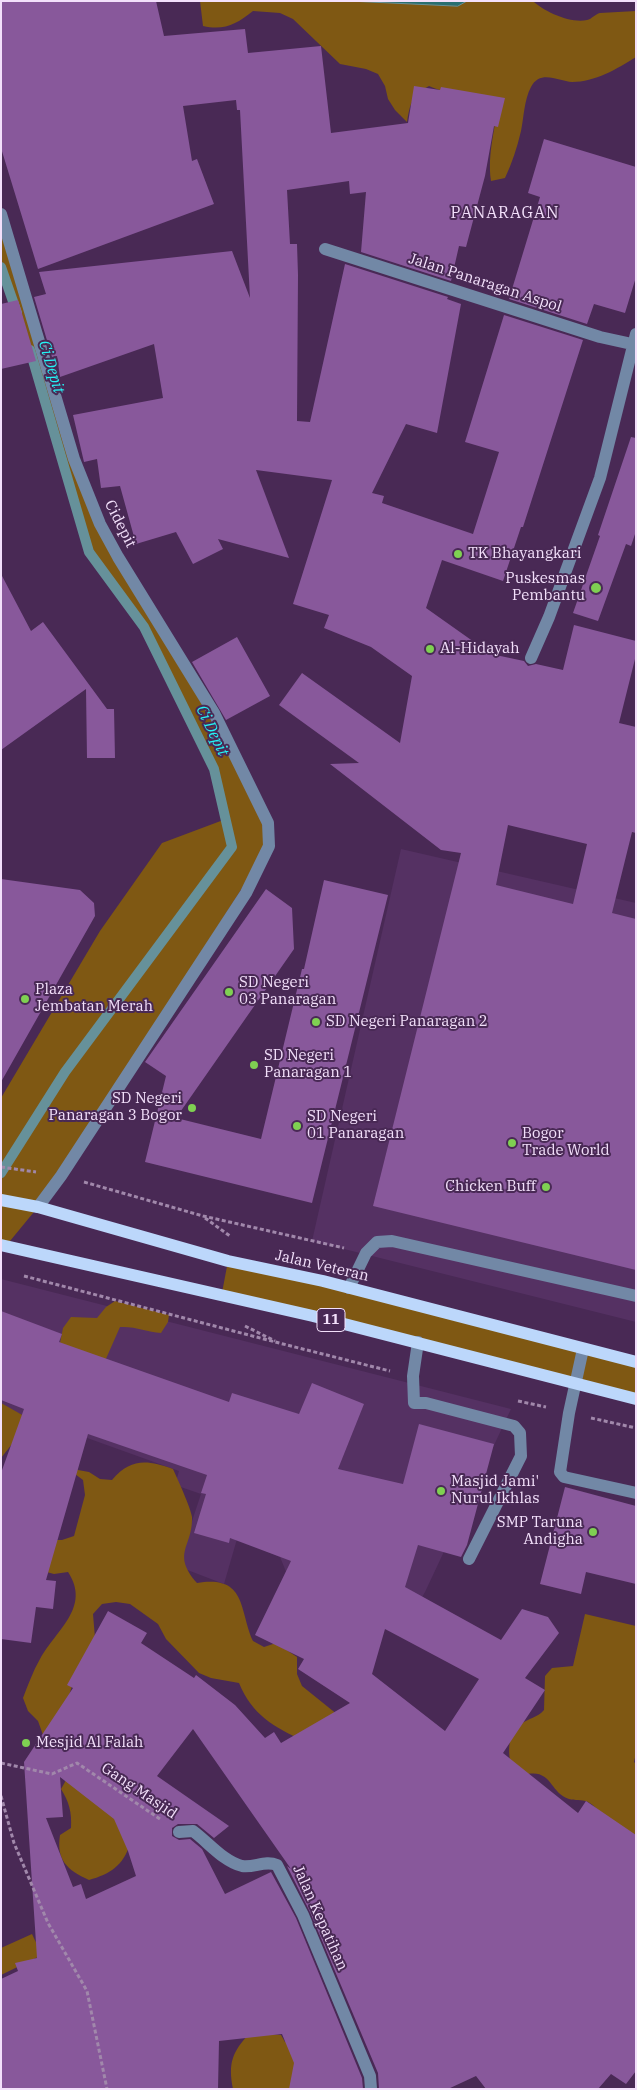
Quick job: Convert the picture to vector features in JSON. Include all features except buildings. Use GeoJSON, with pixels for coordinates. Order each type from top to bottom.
{"type":"FeatureCollection","features":[{"type":"Feature","properties":{"kind":"main road","name":"Jalan Veteran"},"geometry":{"type":"LineString","coordinates":[[1,1200],[38,1207],[228,1261],[349,1288],[636,1362]]}},
{"type":"Feature","properties":{"kind":"main road","name":"11"},"geometry":{"type":"LineString","coordinates":[[1,1245],[303,1314],[636,1399]]}},
{"type":"Feature","properties":{"kind":"street","name":"Cidepit"},"geometry":{"type":"LineString","coordinates":[[1,214],[74,459],[102,527],[214,713],[268,823],[269,846],[246,893],[61,1176],[38,1207]]}},
{"type":"Feature","properties":{"kind":"street","name":"Jalan Panaragan Aspol"},"geometry":{"type":"LineString","coordinates":[[325,249],[600,337],[635,341]]}},
{"type":"Feature","properties":{"kind":"street"},"geometry":{"type":"LineString","coordinates":[[531,658],[600,478],[635,341]]}},
{"type":"Feature","properties":{"kind":"street"},"geometry":{"type":"LineString","coordinates":[[349,1288],[366,1253],[377,1242],[392,1241],[636,1296]]}},
{"type":"Feature","properties":{"kind":"street"},"geometry":{"type":"LineString","coordinates":[[418,1342],[412,1376],[414,1403],[426,1403],[514,1426],[520,1433],[521,1456],[469,1559]]}},
{"type":"Feature","properties":{"kind":"street"},"geometry":{"type":"LineString","coordinates":[[583,1349],[569,1413],[560,1472],[564,1477],[636,1493]]}},
{"type":"Feature","properties":{"kind":"street","name":"Jalan Kepatihan"},"geometry":{"type":"LineString","coordinates":[[179,1832],[194,1831],[223,1856],[239,1865],[247,1866],[268,1862],[277,1864],[303,1916],[355,2040],[370,2076],[371,2089]]}},
{"type":"Feature","properties":{"kind":"path"},"geometry":{"type":"LineString","coordinates":[[1,1167],[37,1172]]}},
{"type":"Feature","properties":{"kind":"path"},"geometry":{"type":"LineString","coordinates":[[203,1216],[234,1239]]}},
{"type":"Feature","properties":{"kind":"path"},"geometry":{"type":"LineString","coordinates":[[22,1276],[412,1376]]}},
{"type":"Feature","properties":{"kind":"path"},"geometry":{"type":"LineString","coordinates":[[242,1325],[283,1344]]}},
{"type":"Feature","properties":{"kind":"path"},"geometry":{"type":"LineString","coordinates":[[514,1400],[636,1428]]}},
{"type":"Feature","properties":{"kind":"path","name":"Gang Masjid"},"geometry":{"type":"LineString","coordinates":[[1,1763],[52,1774],[78,1763],[179,1832]]}},
{"type":"Feature","properties":{"kind":"path"},"geometry":{"type":"LineString","coordinates":[[1,1796],[14,1843],[48,1924],[86,1991],[107,2089]]}},
{"type":"Feature","properties":{"kind":"shaded area"},"geometry":{"type":"Polygon","coordinates":[[[200,1],[533,1],[543,9],[558,16],[580,21],[600,13],[636,11],[636,57],[613,70],[589,80],[572,82],[550,77],[539,78],[531,87],[527,97],[519,137],[508,172],[505,178],[491,181],[490,160],[498,100],[481,95],[446,91],[429,86],[415,96],[409,110],[407,122],[395,110],[388,99],[385,86],[378,74],[366,69],[340,64],[293,19],[280,13],[253,11],[241,20],[224,27],[203,26],[200,1]]]}},
{"type":"Feature","properties":{"kind":"shaded area"},"geometry":{"type":"Polygon","coordinates":[[[349,1],[467,1],[458,6],[349,1]]]}},
{"type":"Feature","properties":{"kind":"shaded area"},"geometry":{"type":"Polygon","coordinates":[[[1,218],[84,482],[146,604],[254,798],[269,846],[38,1207],[1,1252],[1,1173],[4,1168],[1,1167],[1,1098],[100,931],[162,843],[226,819],[214,769],[144,627],[89,552],[1,270],[1,218]]]}},
{"type":"Feature","properties":{"kind":"shaded area"},"geometry":{"type":"Polygon","coordinates":[[[401,849],[636,903],[636,1322],[312,1241],[401,849]]]}},
{"type":"Feature","properties":{"kind":"shaded area"},"geometry":{"type":"Polygon","coordinates":[[[228,1261],[636,1362],[636,1399],[221,1298],[228,1261]]]}},
{"type":"Feature","properties":{"kind":"shaded area"},"geometry":{"type":"Polygon","coordinates":[[[1,1279],[511,1409],[425,1592],[410,1618],[287,1574],[280,1557],[237,1539],[224,1584],[177,1566],[201,1494],[175,1485],[179,1471],[1,1407],[1,1279]]]}},
{"type":"Feature","properties":{"kind":"shaded area"},"geometry":{"type":"Polygon","coordinates":[[[115,1301],[169,1315],[168,1322],[161,1333],[131,1327],[120,1327],[105,1361],[70,1460],[78,1470],[89,1472],[100,1479],[112,1480],[126,1468],[140,1463],[155,1464],[173,1469],[187,1500],[192,1517],[190,1536],[184,1557],[189,1573],[197,1583],[213,1582],[225,1584],[233,1590],[242,1607],[253,1641],[264,1647],[276,1643],[297,1657],[297,1674],[302,1686],[338,1715],[304,1741],[283,1731],[257,1712],[250,1704],[239,1683],[211,1678],[199,1673],[166,1639],[158,1624],[130,1604],[116,1602],[102,1604],[93,1614],[95,1638],[74,1679],[69,1696],[111,1811],[130,1844],[124,1858],[115,1868],[89,1880],[69,1868],[62,1858],[59,1844],[60,1835],[71,1828],[69,1807],[61,1789],[65,1782],[66,1769],[43,1735],[38,1721],[28,1711],[23,1698],[40,1659],[74,1607],[76,1596],[74,1585],[68,1572],[54,1574],[39,1570],[43,1540],[62,1540],[74,1536],[85,1495],[83,1480],[71,1471],[12,1444],[1,1458],[1,1403],[33,1421],[59,1348],[63,1328],[71,1317],[97,1318],[106,1307],[115,1301]]]}},
{"type":"Feature","properties":{"kind":"shaded area"},"geometry":{"type":"Polygon","coordinates":[[[585,1614],[636,1626],[636,1753],[634,1762],[636,1764],[636,1836],[611,1820],[590,1803],[563,1796],[542,1775],[528,1774],[510,1760],[509,1745],[514,1732],[521,1724],[539,1715],[544,1710],[545,1676],[552,1668],[573,1666],[585,1614]]]}},
{"type":"Feature","properties":{"kind":"shaded area"},"geometry":{"type":"Polygon","coordinates":[[[32,1934],[42,1955],[1,1975],[1,1948],[32,1934]]]}},
{"type":"Feature","properties":{"kind":"shaded area"},"geometry":{"type":"Polygon","coordinates":[[[250,2033],[281,2035],[285,2042],[301,2046],[302,2089],[233,2089],[231,2065],[233,2058],[239,2046],[250,2033]]]}},
{"type":"Feature","properties":{"kind":"waterway","name":"Ci Depit"},"geometry":{"type":"LineString","coordinates":[[1,267],[17,313]]}},
{"type":"Feature","properties":{"kind":"waterway","name":"Ci Depit"},"geometry":{"type":"LineString","coordinates":[[1,1173],[65,1072],[232,847],[214,769],[144,627],[89,552],[30,350]]}},
{"type":"Feature","properties":{"kind":"place","name":"TK Bhayangkari"},"geometry":{"type":"Point","coordinates":[458,554]}},
{"type":"Feature","properties":{"kind":"place","name":"Puskesmas Pembantu"},"geometry":{"type":"Point","coordinates":[596,588]}},
{"type":"Feature","properties":{"kind":"place","name":"Al-Hidayah"},"geometry":{"type":"Point","coordinates":[430,649]}},
{"type":"Feature","properties":{"kind":"place","name":"SD Negeri 03 Panaragan"},"geometry":{"type":"Point","coordinates":[229,992]}},
{"type":"Feature","properties":{"kind":"place","name":"Plaza Jembatan Merah"},"geometry":{"type":"Point","coordinates":[25,999]}},
{"type":"Feature","properties":{"kind":"place","name":"SD Negeri Panaragan 2"},"geometry":{"type":"Point","coordinates":[316,1022]}},
{"type":"Feature","properties":{"kind":"place","name":"SD Negeri Panaragan 1"},"geometry":{"type":"Point","coordinates":[254,1065]}},
{"type":"Feature","properties":{"kind":"place","name":"SD Negeri Panaragan 3 Bogor"},"geometry":{"type":"Point","coordinates":[192,1108]}},
{"type":"Feature","properties":{"kind":"place","name":"SD Negeri 01 Panaragan"},"geometry":{"type":"Point","coordinates":[297,1126]}},
{"type":"Feature","properties":{"kind":"place","name":"Bogor Trade World"},"geometry":{"type":"Point","coordinates":[512,1143]}},
{"type":"Feature","properties":{"kind":"place","name":"Chicken Buff"},"geometry":{"type":"Point","coordinates":[546,1187]}},
{"type":"Feature","properties":{"kind":"place","name":"Masjid Jami' Nurul Ikhlas"},"geometry":{"type":"Point","coordinates":[441,1491]}},
{"type":"Feature","properties":{"kind":"place","name":"SMP Taruna Andigha"},"geometry":{"type":"Point","coordinates":[593,1532]}},
{"type":"Feature","properties":{"kind":"place","name":"Mesjid Al Falah"},"geometry":{"type":"Point","coordinates":[26,1743]}},
{"type":"Feature","properties":{"kind":"district","name":"PANARAGAN"},"geometry":{"type":"Point","coordinates":[505,213]}}]}
